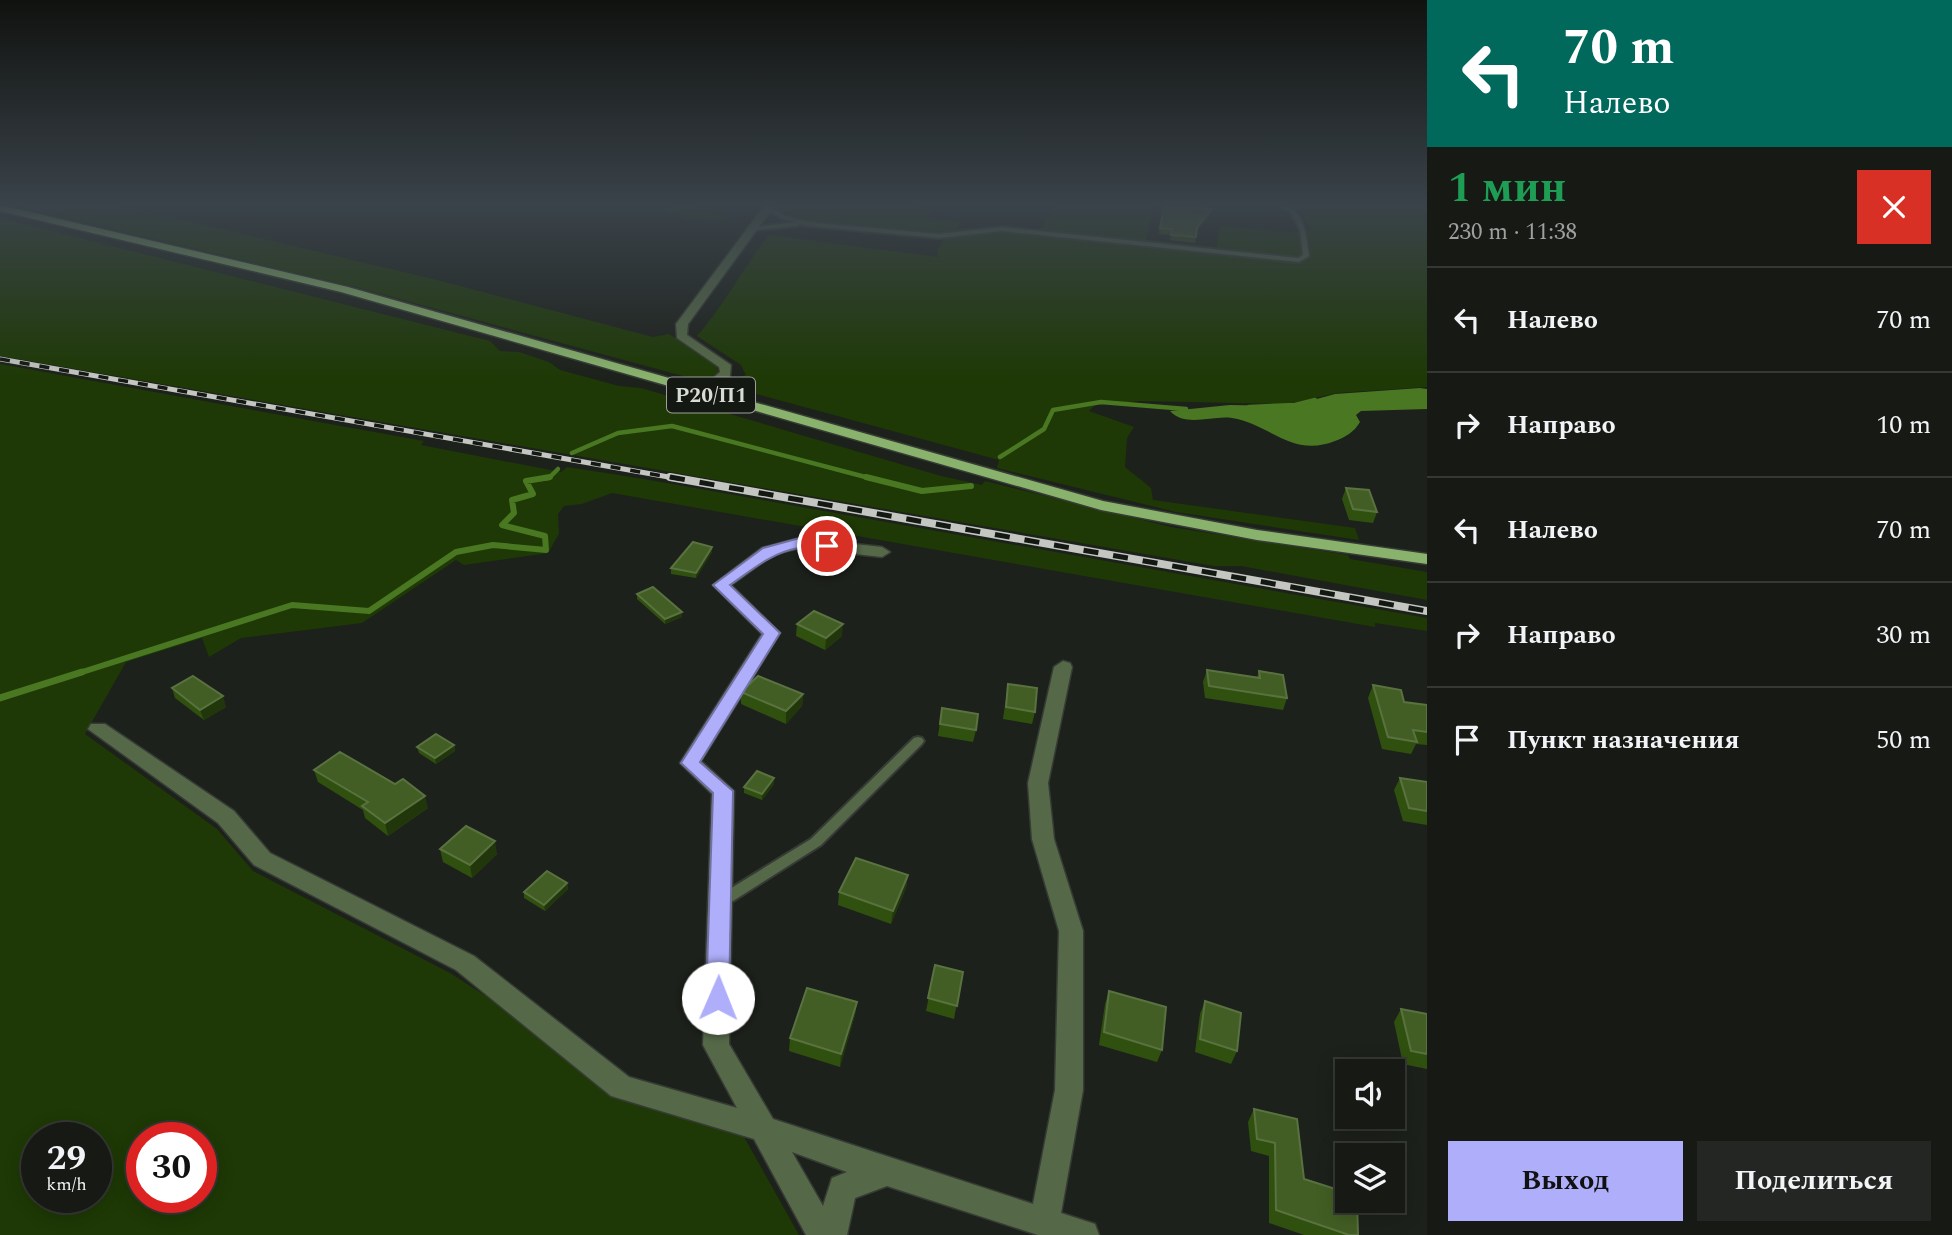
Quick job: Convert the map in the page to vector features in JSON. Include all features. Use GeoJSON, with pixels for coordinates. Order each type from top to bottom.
{"type":"FeatureCollection","features":[{"type":"Feature","properties":{"kind":"main road","name":"Р20/П1"},"geometry":{"type":"LineString","coordinates":[[232,263],[344,289],[1101,505],[1257,535],[1427,559]]}},
{"type":"Feature","properties":{"kind":"street"},"geometry":{"type":"LineString","coordinates":[[704,393],[726,373],[726,365],[681,336],[682,324],[726,263]]}},
{"type":"Feature","properties":{"kind":"street"},"geometry":{"type":"LineString","coordinates":[[823,1235],[716,1045],[723,791],[690,763],[771,633],[721,585],[768,551],[800,542],[882,552]]}},
{"type":"Feature","properties":{"kind":"street"},"geometry":{"type":"LineString","coordinates":[[1044,1222],[1069,1090],[1071,931],[1043,839],[1038,783],[1063,667]]}},
{"type":"Feature","properties":{"kind":"street"},"geometry":{"type":"LineString","coordinates":[[98,729],[226,817],[262,859],[465,963],[621,1087],[763,1129],[1084,1235]]}},
{"type":"Feature","properties":{"kind":"street"},"geometry":{"type":"LineString","coordinates":[[832,1235],[842,1188],[887,1172]]}},
{"type":"Feature","properties":{"kind":"lane"},"geometry":{"type":"LineString","coordinates":[[720,902],[816,842],[918,741]]}},
{"type":"Feature","properties":{"kind":"shaded area"},"geometry":{"type":"Polygon","coordinates":[[[0,263],[178,263],[490,341],[500,351],[519,352],[549,362],[560,370],[619,386],[641,388],[941,476],[982,485],[985,481],[1171,527],[1348,555],[1350,559],[1427,572],[1427,600],[1241,566],[1214,566],[0,356],[0,263]]]}},
{"type":"Feature","properties":{"kind":"shaded area"},"geometry":{"type":"Polygon","coordinates":[[[254,263],[364,263],[653,337],[669,334],[717,365],[718,372],[705,382],[352,286],[254,263]]]}},
{"type":"Feature","properties":{"kind":"shaded area"},"geometry":{"type":"Polygon","coordinates":[[[749,263],[1427,263],[1427,387],[1337,393],[1288,404],[1140,401],[1095,405],[1089,411],[1134,427],[1127,438],[1125,467],[1151,488],[1153,500],[1355,528],[1359,540],[1176,512],[997,468],[999,460],[738,389],[729,381],[746,375],[741,365],[697,336],[749,263]]]}},
{"type":"Feature","properties":{"kind":"shaded area"},"geometry":{"type":"Polygon","coordinates":[[[0,364],[424,441],[421,445],[561,472],[567,467],[638,478],[1427,618],[1427,631],[1375,623],[1375,627],[612,493],[582,504],[564,506],[558,514],[559,534],[548,553],[464,565],[456,560],[362,623],[241,638],[209,657],[202,638],[126,662],[85,734],[217,829],[253,871],[450,973],[514,1014],[621,1098],[743,1135],[799,1235],[0,1235],[0,364]]]}},
{"type":"Feature","properties":{"kind":"shaded area"},"geometry":{"type":"Polygon","coordinates":[[[1427,389],[1427,409],[1361,411],[1356,415],[1360,422],[1346,436],[1320,445],[1294,443],[1246,421],[1232,418],[1191,420],[1176,416],[1170,411],[1230,405],[1291,406],[1335,394],[1427,389]]]}},
{"type":"Feature","properties":{"kind":"building"},"geometry":{"type":"Polygon","coordinates":[[[1346,488],[1369,490],[1377,512],[1353,509],[1346,488]]]}},
{"type":"Feature","properties":{"kind":"building"},"geometry":{"type":"Polygon","coordinates":[[[693,542],[712,547],[696,573],[671,568],[693,542]]]}},
{"type":"Feature","properties":{"kind":"building"},"geometry":{"type":"Polygon","coordinates":[[[653,587],[682,612],[665,619],[637,594],[653,587]]]}},
{"type":"Feature","properties":{"kind":"building"},"geometry":{"type":"Polygon","coordinates":[[[814,611],[843,624],[826,638],[797,624],[814,611]]]}},
{"type":"Feature","properties":{"kind":"building"},"geometry":{"type":"Polygon","coordinates":[[[1207,670],[1260,678],[1259,671],[1283,675],[1287,698],[1209,686],[1207,670]]]}},
{"type":"Feature","properties":{"kind":"building"},"geometry":{"type":"Polygon","coordinates":[[[193,676],[223,696],[200,710],[172,688],[193,676]]]}},
{"type":"Feature","properties":{"kind":"building"},"geometry":{"type":"Polygon","coordinates":[[[758,676],[803,694],[786,711],[741,692],[758,676]]]}},
{"type":"Feature","properties":{"kind":"building"},"geometry":{"type":"Polygon","coordinates":[[[1008,684],[1037,688],[1035,712],[1006,707],[1008,684]]]}},
{"type":"Feature","properties":{"kind":"building"},"geometry":{"type":"Polygon","coordinates":[[[1373,685],[1401,690],[1404,702],[1427,705],[1427,732],[1413,730],[1417,742],[1388,737],[1373,685]]]}},
{"type":"Feature","properties":{"kind":"building"},"geometry":{"type":"Polygon","coordinates":[[[942,708],[978,714],[976,730],[940,724],[942,708]]]}},
{"type":"Feature","properties":{"kind":"building"},"geometry":{"type":"Polygon","coordinates":[[[436,734],[454,745],[435,758],[417,747],[436,734]]]}},
{"type":"Feature","properties":{"kind":"building"},"geometry":{"type":"Polygon","coordinates":[[[340,752],[395,784],[403,779],[425,796],[385,823],[362,806],[368,802],[314,770],[340,752]]]}},
{"type":"Feature","properties":{"kind":"building"},"geometry":{"type":"Polygon","coordinates":[[[757,771],[774,778],[762,794],[744,787],[757,771]]]}},
{"type":"Feature","properties":{"kind":"building"},"geometry":{"type":"Polygon","coordinates":[[[1400,778],[1427,782],[1427,811],[1409,808],[1400,778]]]}},
{"type":"Feature","properties":{"kind":"building"},"geometry":{"type":"Polygon","coordinates":[[[466,826],[495,841],[470,865],[440,849],[466,826]]]}},
{"type":"Feature","properties":{"kind":"building"},"geometry":{"type":"Polygon","coordinates":[[[856,858],[908,875],[893,911],[839,892],[856,858]]]}},
{"type":"Feature","properties":{"kind":"building"},"geometry":{"type":"Polygon","coordinates":[[[547,871],[567,883],[544,905],[524,892],[547,871]]]}},
{"type":"Feature","properties":{"kind":"building"},"geometry":{"type":"Polygon","coordinates":[[[935,965],[963,972],[957,1006],[928,998],[935,965]]]}},
{"type":"Feature","properties":{"kind":"building"},"geometry":{"type":"Polygon","coordinates":[[[807,988],[857,1002],[841,1054],[790,1038],[807,988]]]}},
{"type":"Feature","properties":{"kind":"building"},"geometry":{"type":"Polygon","coordinates":[[[1109,991],[1166,1007],[1162,1050],[1104,1032],[1109,991]]]}},
{"type":"Feature","properties":{"kind":"building"},"geometry":{"type":"Polygon","coordinates":[[[1205,1001],[1241,1013],[1237,1051],[1200,1039],[1205,1001]]]}},
{"type":"Feature","properties":{"kind":"building"},"geometry":{"type":"Polygon","coordinates":[[[1401,1009],[1427,1014],[1427,1054],[1411,1051],[1401,1009]]]}},
{"type":"Feature","properties":{"kind":"building"},"geometry":{"type":"Polygon","coordinates":[[[1254,1109],[1297,1119],[1304,1179],[1335,1189],[1335,1213],[1357,1213],[1358,1235],[1349,1235],[1276,1210],[1275,1143],[1257,1139],[1254,1109]]]}},
{"type":"Feature","properties":{"kind":"waterway"},"geometry":{"type":"LineString","coordinates":[[1249,407],[1295,405],[1315,400]]}},
{"type":"Feature","properties":{"kind":"waterway"},"geometry":{"type":"LineString","coordinates":[[1000,457],[1044,429],[1053,410],[1101,402],[1186,409]]}},
{"type":"Feature","properties":{"kind":"waterway"},"geometry":{"type":"LineString","coordinates":[[572,453],[618,433],[672,426],[873,479]]}},
{"type":"Feature","properties":{"kind":"waterway"},"geometry":{"type":"LineString","coordinates":[[550,477],[558,469]]}},
{"type":"Feature","properties":{"kind":"waterway"},"geometry":{"type":"LineString","coordinates":[[76,674],[292,605],[369,611],[456,552],[493,545],[546,550],[545,536],[502,525],[514,513],[512,500],[533,494],[526,481],[550,477]]}},
{"type":"Feature","properties":{"kind":"waterway"},"geometry":{"type":"LineString","coordinates":[[541,479],[550,477]]}},
{"type":"Feature","properties":{"kind":"waterway"},"geometry":{"type":"LineString","coordinates":[[866,477],[922,491],[971,486]]}},
{"type":"Feature","properties":{"kind":"waterway"},"geometry":{"type":"LineString","coordinates":[[0,698],[82,672]]}},
{"type":"Feature","properties":{"kind":"railway"},"geometry":{"type":"LineString","coordinates":[[0,359],[680,479]]}},
{"type":"Feature","properties":{"kind":"railway"},"geometry":{"type":"LineString","coordinates":[[670,477],[1427,611]]}},
{"type":"Feature","properties":{"kind":"route"},"geometry":{"type":"LineString","coordinates":[[718,998],[723,791],[690,763],[771,633],[721,585],[768,551],[800,542],[827,546]]}}]}
